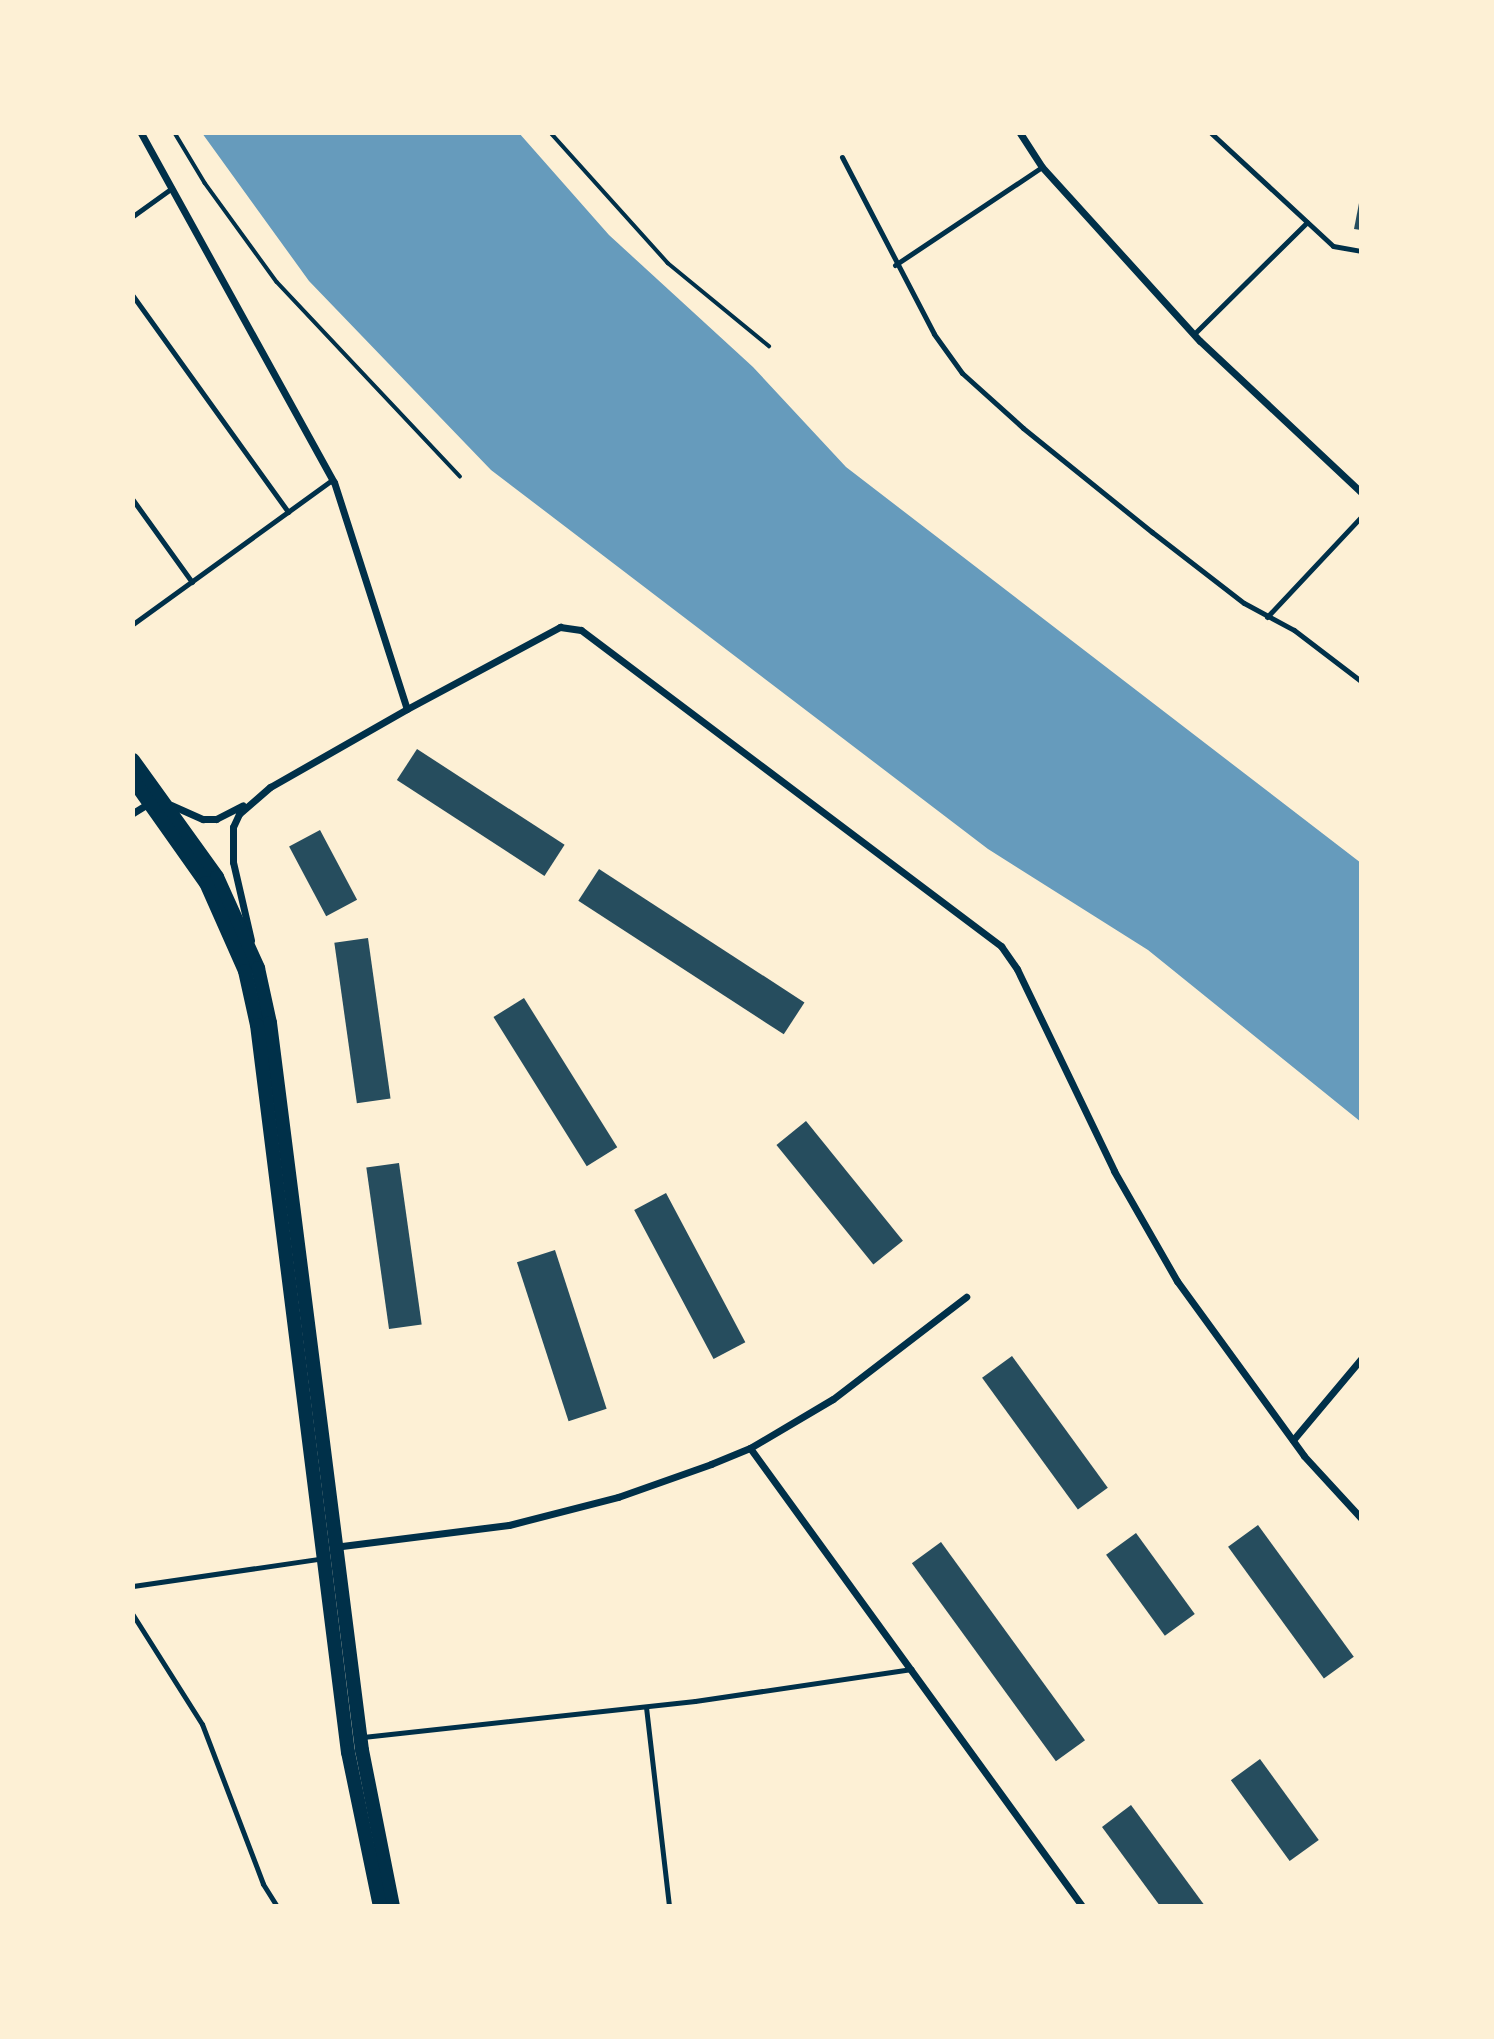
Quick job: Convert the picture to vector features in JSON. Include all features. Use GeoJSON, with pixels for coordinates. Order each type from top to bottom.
{"type":"FeatureCollection","features":[{"type":"Feature","properties":{"kind":"main road"},"geometry":{"type":"LineString","coordinates":[[133,760],[206,883],[245,971],[257,1025],[330,1552]]}},
{"type":"Feature","properties":{"kind":"main road"},"geometry":{"type":"LineString","coordinates":[[133,780],[155,799],[217,877],[258,968],[270,1023],[353,1738],[362,1838],[380,1906]]}},
{"type":"Feature","properties":{"kind":"main road"},"geometry":{"type":"LineString","coordinates":[[353,1738],[393,1906]]}},
{"type":"Feature","properties":{"kind":"street"},"geometry":{"type":"LineString","coordinates":[[141,133],[332,480],[407,709]]}},
{"type":"Feature","properties":{"kind":"street"},"geometry":{"type":"LineString","coordinates":[[1020,133],[1042,167],[1194,334],[1361,492]]}},
{"type":"Feature","properties":{"kind":"street"},"geometry":{"type":"LineString","coordinates":[[133,813],[155,799],[203,820],[216,819],[407,709],[560,627],[581,630],[1001,946],[1017,969],[1114,1171],[1161,1255],[1293,1440],[1361,1518]]}},
{"type":"Feature","properties":{"kind":"street"},"geometry":{"type":"LineString","coordinates":[[249,801],[233,827],[232,844],[258,968]]}},
{"type":"Feature","properties":{"kind":"street"},"geometry":{"type":"LineString","coordinates":[[330,1552],[495,1527],[562,1512],[665,1481],[750,1448],[869,1375],[966,1297]]}},
{"type":"Feature","properties":{"kind":"street"},"geometry":{"type":"LineString","coordinates":[[1293,1440],[1361,1359]]}},
{"type":"Feature","properties":{"kind":"street"},"geometry":{"type":"LineString","coordinates":[[750,1448],[1082,1906]]}},
{"type":"Feature","properties":{"kind":"lane"},"geometry":{"type":"LineString","coordinates":[[1211,133],[1333,246],[1361,251]]}},
{"type":"Feature","properties":{"kind":"lane"},"geometry":{"type":"LineString","coordinates":[[842,157],[895,265],[934,334],[962,373],[1023,428],[1141,523],[1267,617],[1294,630],[1361,681]]}},
{"type":"Feature","properties":{"kind":"lane"},"geometry":{"type":"LineString","coordinates":[[895,265],[1042,167]]}},
{"type":"Feature","properties":{"kind":"lane"},"geometry":{"type":"LineString","coordinates":[[133,216],[172,188]]}},
{"type":"Feature","properties":{"kind":"lane"},"geometry":{"type":"LineString","coordinates":[[1194,334],[1307,222]]}},
{"type":"Feature","properties":{"kind":"lane"},"geometry":{"type":"LineString","coordinates":[[133,296],[288,512]]}},
{"type":"Feature","properties":{"kind":"lane"},"geometry":{"type":"LineString","coordinates":[[133,624],[332,480]]}},
{"type":"Feature","properties":{"kind":"lane"},"geometry":{"type":"LineString","coordinates":[[133,500],[192,582]]}},
{"type":"Feature","properties":{"kind":"lane"},"geometry":{"type":"LineString","coordinates":[[1267,617],[1361,517]]}},
{"type":"Feature","properties":{"kind":"lane"},"geometry":{"type":"LineString","coordinates":[[133,1586],[330,1552]]}},
{"type":"Feature","properties":{"kind":"lane"},"geometry":{"type":"LineString","coordinates":[[133,1615],[202,1724],[262,1884],[276,1906]]}},
{"type":"Feature","properties":{"kind":"lane"},"geometry":{"type":"LineString","coordinates":[[353,1738],[646,1707],[912,1669]]}},
{"type":"Feature","properties":{"kind":"lane"},"geometry":{"type":"LineString","coordinates":[[646,1707],[669,1906]]}},
{"type":"Feature","properties":{"kind":"path"},"geometry":{"type":"LineString","coordinates":[[175,133],[205,183],[277,282],[460,476]]}},
{"type":"Feature","properties":{"kind":"path"},"geometry":{"type":"LineString","coordinates":[[551,133],[668,263],[769,346]]}},
{"type":"Feature","properties":{"kind":"water"},"geometry":{"type":"Polygon","coordinates":[[[202,133],[519,133],[609,235],[753,367],[846,467],[1361,863],[1361,1122],[1148,950],[988,849],[491,470],[309,281],[202,133]]]}},
{"type":"Feature","properties":{"kind":"building"},"geometry":{"type":"Polygon","coordinates":[[[1361,198],[1361,230],[1354,229],[1361,198]]]}},
{"type":"Feature","properties":{"kind":"building"},"geometry":{"type":"Polygon","coordinates":[[[417,749],[565,845],[544,876],[397,780],[417,749]]]}},
{"type":"Feature","properties":{"kind":"building"},"geometry":{"type":"Polygon","coordinates":[[[320,830],[357,900],[326,916],[289,846],[320,830]]]}},
{"type":"Feature","properties":{"kind":"building"},"geometry":{"type":"Polygon","coordinates":[[[599,869],[804,1002],[784,1034],[578,901],[599,869]]]}},
{"type":"Feature","properties":{"kind":"building"},"geometry":{"type":"Polygon","coordinates":[[[368,938],[391,1098],[357,1103],[334,943],[368,938]]]}},
{"type":"Feature","properties":{"kind":"building"},"geometry":{"type":"Polygon","coordinates":[[[524,998],[617,1147],[587,1166],[493,1017],[524,998]]]}},
{"type":"Feature","properties":{"kind":"building"},"geometry":{"type":"Polygon","coordinates":[[[806,1121],[903,1241],[873,1265],[776,1145],[806,1121]]]}},
{"type":"Feature","properties":{"kind":"building"},"geometry":{"type":"Polygon","coordinates":[[[399,1163],[422,1324],[389,1329],[366,1168],[399,1163]]]}},
{"type":"Feature","properties":{"kind":"building"},"geometry":{"type":"Polygon","coordinates":[[[666,1193],[745,1342],[714,1359],[634,1210],[666,1193]]]}},
{"type":"Feature","properties":{"kind":"building"},"geometry":{"type":"Polygon","coordinates":[[[555,1250],[607,1409],[569,1421],[517,1262],[555,1250]]]}},
{"type":"Feature","properties":{"kind":"building"},"geometry":{"type":"Polygon","coordinates":[[[1012,1356],[1108,1488],[1078,1510],[982,1378],[1012,1356]]]}},
{"type":"Feature","properties":{"kind":"building"},"geometry":{"type":"Polygon","coordinates":[[[1258,1525],[1354,1657],[1324,1679],[1228,1547],[1258,1525]]]}},
{"type":"Feature","properties":{"kind":"building"},"geometry":{"type":"Polygon","coordinates":[[[1136,1533],[1195,1614],[1165,1636],[1106,1555],[1136,1533]]]}},
{"type":"Feature","properties":{"kind":"building"},"geometry":{"type":"Polygon","coordinates":[[[941,1542],[1085,1740],[1056,1761],[912,1563],[941,1542]]]}},
{"type":"Feature","properties":{"kind":"building"},"geometry":{"type":"Polygon","coordinates":[[[1260,1759],[1319,1840],[1290,1861],[1231,1780],[1260,1759]]]}},
{"type":"Feature","properties":{"kind":"building"},"geometry":{"type":"Polygon","coordinates":[[[1131,1805],[1205,1906],[1160,1906],[1102,1827],[1131,1805]]]}}]}
